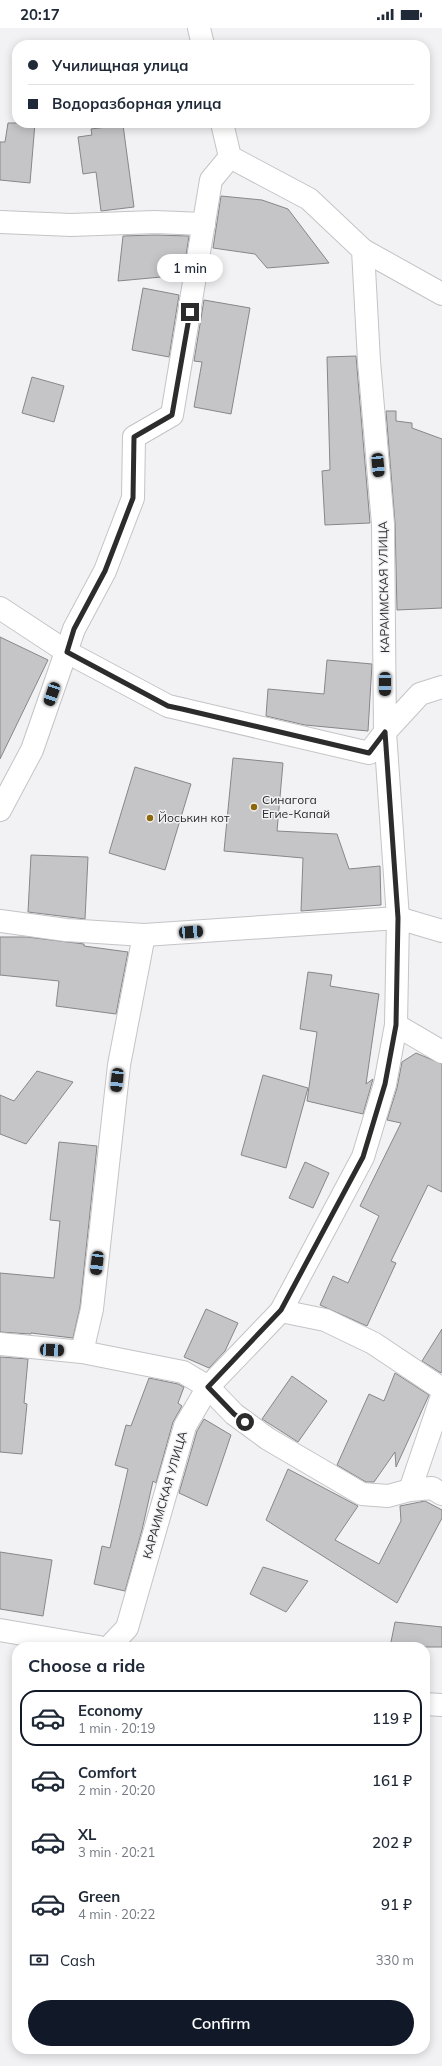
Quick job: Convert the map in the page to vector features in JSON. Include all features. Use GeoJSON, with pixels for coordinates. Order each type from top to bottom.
{"type":"FeatureCollection","features":[{"type":"Feature","properties":{"kind":"street"},"geometry":{"type":"LineString","coordinates":[[199,28],[202,40]]}},
{"type":"Feature","properties":{"kind":"street"},"geometry":{"type":"LineString","coordinates":[[223,128],[230,157],[309,199],[363,250],[442,294]]}},
{"type":"Feature","properties":{"kind":"street"},"geometry":{"type":"LineString","coordinates":[[0,810],[32,750],[74,629],[105,571],[133,498],[134,437],[172,415],[211,180],[230,157]]}},
{"type":"Feature","properties":{"kind":"street"},"geometry":{"type":"LineString","coordinates":[[0,222],[71,225],[155,222],[204,224]]}},
{"type":"Feature","properties":{"kind":"street","name":"КАРАИМСКАЯ УЛИЦА"},"geometry":{"type":"LineString","coordinates":[[114,1642],[127,1628],[185,1426],[208,1387],[281,1310],[363,1157],[385,1084],[396,1025],[398,918],[385,732],[383,524],[369,362],[363,250]]}},
{"type":"Feature","properties":{"kind":"street"},"geometry":{"type":"LineString","coordinates":[[0,608],[67,652],[168,706],[369,753],[385,732],[420,694],[442,687]]}},
{"type":"Feature","properties":{"kind":"street"},"geometry":{"type":"LineString","coordinates":[[0,921],[66,930],[144,935],[398,918],[442,931]]}},
{"type":"Feature","properties":{"kind":"street"},"geometry":{"type":"LineString","coordinates":[[82,1352],[92,1309],[119,1065],[144,935]]}},
{"type":"Feature","properties":{"kind":"street"},"geometry":{"type":"LineString","coordinates":[[396,1025],[442,1052]]}},
{"type":"Feature","properties":{"kind":"street"},"geometry":{"type":"LineString","coordinates":[[281,1310],[325,1320],[373,1343],[442,1390]]}},
{"type":"Feature","properties":{"kind":"street"},"geometry":{"type":"LineString","coordinates":[[0,1344],[82,1352],[183,1372],[208,1387],[234,1414],[268,1439],[362,1494],[388,1496],[410,1490],[432,1488],[442,1494]]}},
{"type":"Feature","properties":{"kind":"street"},"geometry":{"type":"LineString","coordinates":[[410,1490],[442,1396]]}},
{"type":"Feature","properties":{"kind":"street"},"geometry":{"type":"LineString","coordinates":[[0,1630],[70,1642]]}},
{"type":"Feature","properties":{"kind":"street"},"geometry":{"type":"LineString","coordinates":[[430,1704],[442,1705]]}},
{"type":"Feature","properties":{"kind":"building"},"geometry":{"type":"Polygon","coordinates":[[[8,123],[12,123],[12,128],[35,128],[30,183],[0,180],[0,142],[5,142],[8,123]]]}},
{"type":"Feature","properties":{"kind":"building"},"geometry":{"type":"Polygon","coordinates":[[[123,128],[134,207],[101,211],[96,172],[83,174],[78,137],[92,135],[91,129],[123,128]]]}},
{"type":"Feature","properties":{"kind":"building"},"geometry":{"type":"Polygon","coordinates":[[[221,196],[262,200],[288,209],[329,263],[267,268],[255,254],[213,248],[221,196]]]}},
{"type":"Feature","properties":{"kind":"building"},"geometry":{"type":"Polygon","coordinates":[[[123,236],[189,236],[183,275],[118,281],[123,236]]]}},
{"type":"Feature","properties":{"kind":"building"},"geometry":{"type":"Polygon","coordinates":[[[143,288],[179,295],[169,357],[132,350],[143,288]]]}},
{"type":"Feature","properties":{"kind":"building"},"geometry":{"type":"Polygon","coordinates":[[[204,300],[250,308],[231,414],[194,407],[202,362],[194,361],[204,300]]]}},
{"type":"Feature","properties":{"kind":"building"},"geometry":{"type":"Polygon","coordinates":[[[356,356],[370,523],[325,525],[322,471],[330,470],[327,357],[356,356]]]}},
{"type":"Feature","properties":{"kind":"building"},"geometry":{"type":"Polygon","coordinates":[[[32,377],[64,386],[54,422],[22,413],[32,377]]]}},
{"type":"Feature","properties":{"kind":"building"},"geometry":{"type":"Polygon","coordinates":[[[386,411],[396,411],[396,421],[412,423],[412,428],[442,439],[442,608],[397,610],[395,523],[386,411]]]}},
{"type":"Feature","properties":{"kind":"building"},"geometry":{"type":"Polygon","coordinates":[[[0,637],[48,660],[0,759],[0,637]]]}},
{"type":"Feature","properties":{"kind":"building"},"geometry":{"type":"Polygon","coordinates":[[[327,660],[372,664],[368,731],[305,725],[266,716],[268,689],[324,694],[327,660]]]}},
{"type":"Feature","properties":{"kind":"building"},"geometry":{"type":"Polygon","coordinates":[[[233,758],[283,763],[277,831],[337,834],[349,869],[380,866],[381,905],[301,911],[303,858],[224,851],[233,758]]]}},
{"type":"Feature","properties":{"kind":"building","name":"Йоськин кот"},"geometry":{"type":"Polygon","coordinates":[[[135,767],[191,784],[165,870],[109,853],[135,767]]]}},
{"type":"Feature","properties":{"kind":"building"},"geometry":{"type":"Polygon","coordinates":[[[31,855],[88,857],[85,919],[28,912],[31,855]]]}},
{"type":"Feature","properties":{"kind":"building"},"geometry":{"type":"Polygon","coordinates":[[[0,937],[27,937],[84,944],[84,946],[128,952],[116,1014],[56,1006],[59,981],[0,975],[0,937]]]}},
{"type":"Feature","properties":{"kind":"building"},"geometry":{"type":"Polygon","coordinates":[[[308,972],[332,975],[330,986],[379,994],[366,1084],[373,1079],[363,1114],[307,1101],[317,1032],[300,1029],[308,972]]]}},
{"type":"Feature","properties":{"kind":"building"},"geometry":{"type":"Polygon","coordinates":[[[416,1053],[442,1064],[442,1192],[428,1185],[391,1261],[396,1263],[367,1326],[320,1305],[333,1276],[348,1283],[379,1216],[360,1206],[401,1123],[387,1120],[397,1088],[402,1062],[416,1053]]]}},
{"type":"Feature","properties":{"kind":"building"},"geometry":{"type":"Polygon","coordinates":[[[37,1071],[73,1082],[26,1144],[0,1134],[0,1095],[14,1101],[37,1071]]]}},
{"type":"Feature","properties":{"kind":"building"},"geometry":{"type":"Polygon","coordinates":[[[263,1075],[308,1088],[286,1168],[241,1155],[263,1075]]]}},
{"type":"Feature","properties":{"kind":"building"},"geometry":{"type":"Polygon","coordinates":[[[59,1142],[97,1146],[80,1307],[73,1338],[31,1333],[0,1332],[0,1273],[54,1278],[60,1221],[50,1220],[59,1142]]]}},
{"type":"Feature","properties":{"kind":"building"},"geometry":{"type":"Polygon","coordinates":[[[305,1162],[329,1173],[313,1208],[289,1198],[305,1162]]]}},
{"type":"Feature","properties":{"kind":"building"},"geometry":{"type":"Polygon","coordinates":[[[206,1309],[238,1323],[225,1351],[209,1368],[184,1357],[206,1309]]]}},
{"type":"Feature","properties":{"kind":"building"},"geometry":{"type":"Polygon","coordinates":[[[442,1329],[442,1371],[441,1373],[422,1361],[442,1329]]]}},
{"type":"Feature","properties":{"kind":"building"},"geometry":{"type":"Polygon","coordinates":[[[0,1357],[28,1359],[24,1403],[27,1404],[22,1454],[0,1452],[0,1357]]]}},
{"type":"Feature","properties":{"kind":"building"},"geometry":{"type":"Polygon","coordinates":[[[395,1373],[429,1395],[396,1467],[395,1452],[374,1482],[366,1482],[337,1465],[369,1394],[384,1401],[395,1373]]]}},
{"type":"Feature","properties":{"kind":"building"},"geometry":{"type":"Polygon","coordinates":[[[292,1376],[327,1401],[298,1442],[262,1419],[292,1376]]]}},
{"type":"Feature","properties":{"kind":"building"},"geometry":{"type":"Polygon","coordinates":[[[149,1378],[178,1384],[184,1387],[178,1403],[182,1406],[173,1422],[156,1483],[153,1481],[142,1530],[125,1591],[94,1584],[102,1546],[110,1548],[128,1469],[115,1465],[126,1425],[131,1426],[149,1378]]]}},
{"type":"Feature","properties":{"kind":"building"},"geometry":{"type":"Polygon","coordinates":[[[204,1419],[231,1435],[207,1506],[179,1493],[197,1431],[204,1419]]]}},
{"type":"Feature","properties":{"kind":"building"},"geometry":{"type":"Polygon","coordinates":[[[288,1469],[358,1506],[335,1540],[379,1564],[401,1521],[400,1506],[425,1501],[442,1510],[442,1518],[397,1603],[266,1520],[288,1469]]]}},
{"type":"Feature","properties":{"kind":"building"},"geometry":{"type":"Polygon","coordinates":[[[0,1552],[52,1560],[43,1616],[0,1609],[0,1552]]]}},
{"type":"Feature","properties":{"kind":"building"},"geometry":{"type":"Polygon","coordinates":[[[263,1567],[308,1581],[286,1612],[250,1594],[263,1567]]]}},
{"type":"Feature","properties":{"kind":"building"},"geometry":{"type":"Polygon","coordinates":[[[395,1622],[442,1627],[442,1647],[430,1647],[430,1642],[391,1642],[395,1622]]]}},
{"type":"Feature","properties":{"kind":"place","name":"Синагога Егие-Капай"},"geometry":{"type":"Point","coordinates":[254,807]}},
{"type":"Feature","properties":{"kind":"place","name":"Йоськин кот"},"geometry":{"type":"Point","coordinates":[150,818]}},
{"type":"Feature","properties":{"kind":"route"},"geometry":{"type":"LineString","coordinates":[[190,312],[172,415],[134,437],[133,498],[105,571],[74,629],[67,652],[168,706],[268,731],[369,753],[385,732],[398,918],[396,1025],[385,1084],[363,1157],[281,1310],[208,1387],[234,1414],[245,1422]]}}]}
